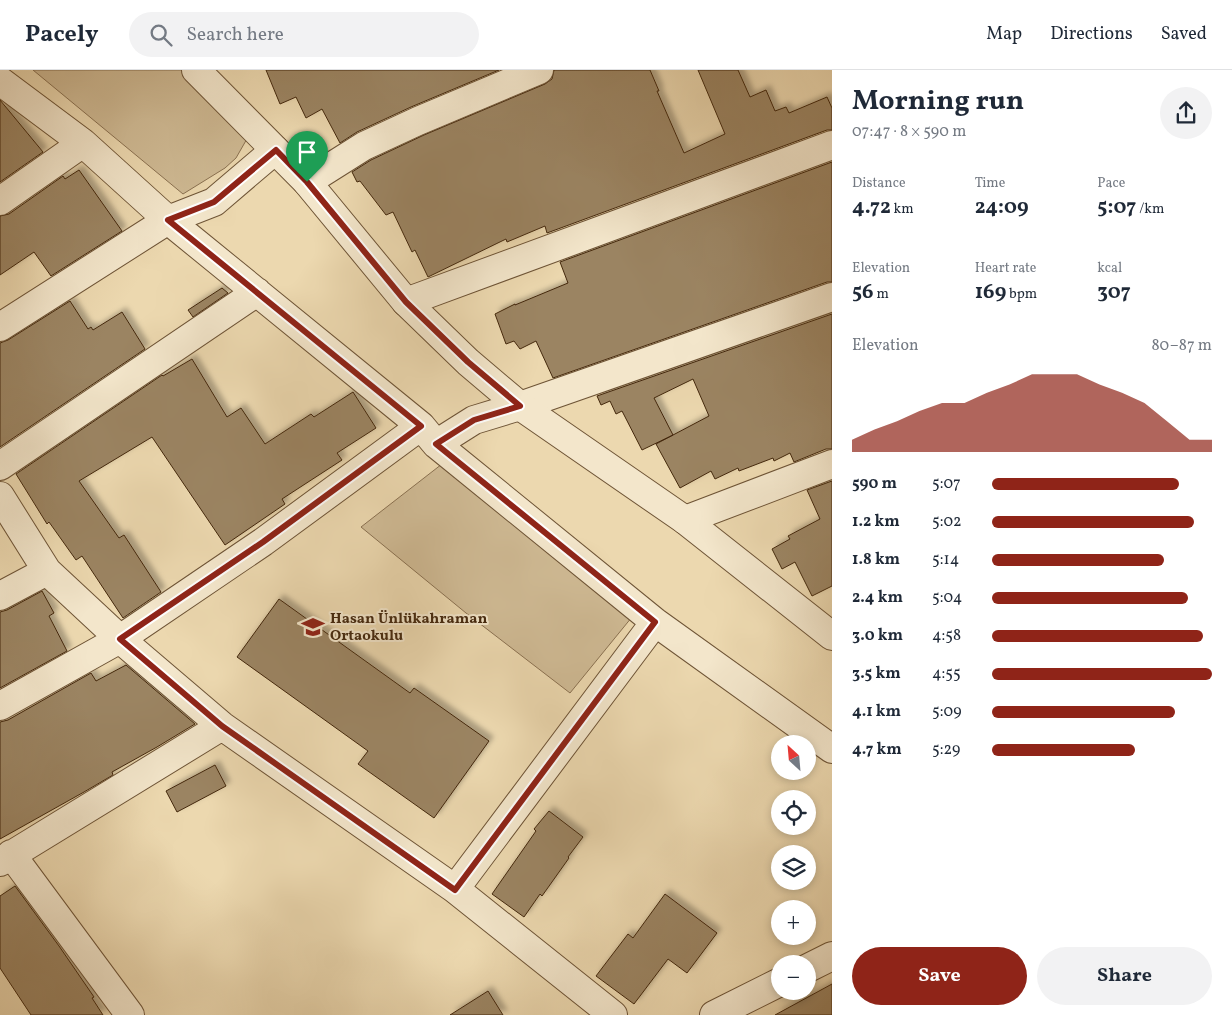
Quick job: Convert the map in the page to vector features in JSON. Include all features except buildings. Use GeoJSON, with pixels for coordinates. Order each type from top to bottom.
{"type":"FeatureCollection","features":[{"type":"Feature","properties":{"kind":"street"},"geometry":{"type":"LineString","coordinates":[[307,182],[364,146],[539,70]]}},
{"type":"Feature","properties":{"kind":"street"},"geometry":{"type":"LineString","coordinates":[[201,71],[307,182],[406,302],[468,362],[520,406],[685,520],[829,631]]}},
{"type":"Feature","properties":{"kind":"street"},"geometry":{"type":"LineString","coordinates":[[1,82],[83,143],[168,220],[655,622],[832,748]]}},
{"type":"Feature","properties":{"kind":"street"},"geometry":{"type":"LineString","coordinates":[[0,201],[83,143]]}},
{"type":"Feature","properties":{"kind":"street"},"geometry":{"type":"LineString","coordinates":[[406,302],[832,145]]}},
{"type":"Feature","properties":{"kind":"street"},"geometry":{"type":"LineString","coordinates":[[0,327],[168,220],[214,202],[276,150]]}},
{"type":"Feature","properties":{"kind":"street"},"geometry":{"type":"LineString","coordinates":[[0,466],[257,292]]}},
{"type":"Feature","properties":{"kind":"street"},"geometry":{"type":"LineString","coordinates":[[0,706],[120,639],[263,542],[428,435],[520,406],[832,297]]}},
{"type":"Feature","properties":{"kind":"street"},"geometry":{"type":"LineString","coordinates":[[685,520],[832,464]]}},
{"type":"Feature","properties":{"kind":"street"},"geometry":{"type":"LineString","coordinates":[[0,496],[47,571],[120,639],[222,726],[455,890],[613,1015]]}},
{"type":"Feature","properties":{"kind":"street"},"geometry":{"type":"LineString","coordinates":[[0,596],[47,571]]}},
{"type":"Feature","properties":{"kind":"street"},"geometry":{"type":"LineString","coordinates":[[455,890],[655,622]]}},
{"type":"Feature","properties":{"kind":"street"},"geometry":{"type":"LineString","coordinates":[[130,1015],[5,858],[222,726]]}},
{"type":"Feature","properties":{"kind":"street"},"geometry":{"type":"LineString","coordinates":[[816,964],[832,956]]}},
{"type":"Feature","properties":{"kind":"street"},"geometry":{"type":"LineString","coordinates":[[714,1015],[771,986]]}},
{"type":"Feature","properties":{"kind":"shaded area"},"geometry":{"type":"Polygon","coordinates":[[[33,70],[182,70],[248,137],[236,158],[225,168],[183,194],[33,70]]]}},
{"type":"Feature","properties":{"kind":"shaded area"},"geometry":{"type":"Polygon","coordinates":[[[442,464],[632,617],[570,693],[466,613],[361,527],[442,464]]]}},
{"type":"Feature","properties":{"kind":"place","name":"Hasan Ünlükahraman Ortaokulu"},"geometry":{"type":"Point","coordinates":[313,627]}},
{"type":"Feature","properties":{"kind":"route"},"geometry":{"type":"LineString","coordinates":[[276,150],[307,182],[406,302],[468,362],[520,406],[474,420],[436,444],[655,622],[455,890],[222,726],[120,639],[263,542],[421,426],[168,220],[214,202],[276,150]]}}]}
